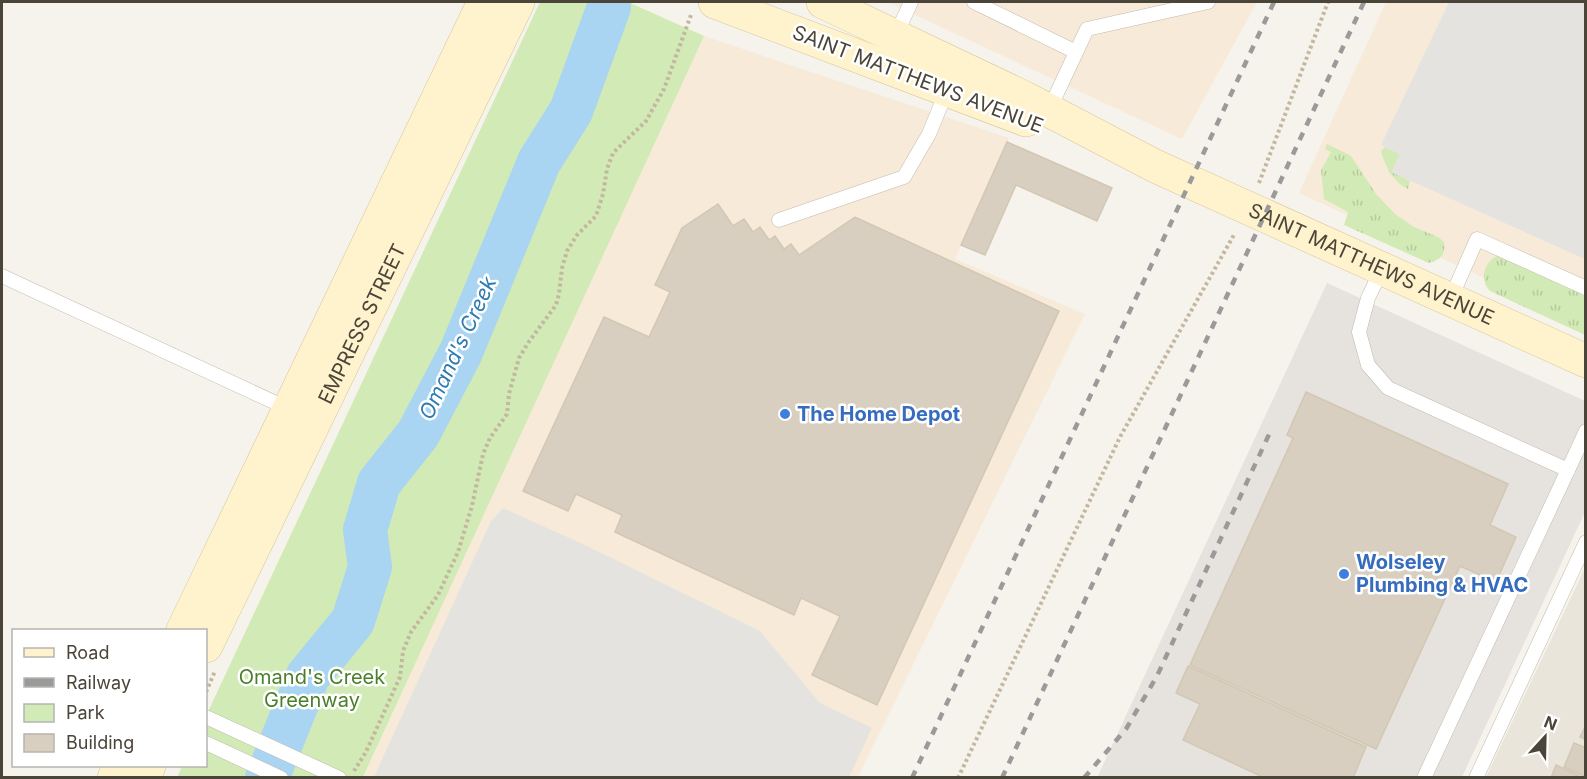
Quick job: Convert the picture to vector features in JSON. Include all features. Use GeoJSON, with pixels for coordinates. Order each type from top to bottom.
{"type":"FeatureCollection","features":[{"type":"Feature","properties":{"kind":"main road","name":"EMPRESS STREET"},"geometry":{"type":"LineString","coordinates":[[207,644],[301,415],[484,2]]}},
{"type":"Feature","properties":{"kind":"main road","name":"EMPRESS STREET"},"geometry":{"type":"LineString","coordinates":[[184,629],[301,415],[518,2]]}},
{"type":"Feature","properties":{"kind":"main road","name":"SAINT MATTHEWS AVENUE"},"geometry":{"type":"LineString","coordinates":[[823,2],[889,51]]}},
{"type":"Feature","properties":{"kind":"main road","name":"SAINT MATTHEWS AVENUE"},"geometry":{"type":"LineString","coordinates":[[703,8],[889,51],[1155,166],[1586,361]]}},
{"type":"Feature","properties":{"kind":"lane"},"geometry":{"type":"LineString","coordinates":[[889,51],[911,2]]}},
{"type":"Feature","properties":{"kind":"lane"},"geometry":{"type":"LineString","coordinates":[[974,2],[1076,52]]}},
{"type":"Feature","properties":{"kind":"lane"},"geometry":{"type":"LineString","coordinates":[[1045,118],[1087,29],[1208,2]]}},
{"type":"Feature","properties":{"kind":"lane"},"geometry":{"type":"LineString","coordinates":[[779,220],[904,177],[929,134],[952,79]]}},
{"type":"Feature","properties":{"kind":"lane"},"geometry":{"type":"LineString","coordinates":[[1450,300],[1477,239],[1586,288]]}},
{"type":"Feature","properties":{"kind":"lane"},"geometry":{"type":"LineString","coordinates":[[1382,268],[1368,298],[1359,332],[1368,365],[1388,388],[1568,470]]}},
{"type":"Feature","properties":{"kind":"lane"},"geometry":{"type":"LineString","coordinates":[[2,276],[301,415]]}},
{"type":"Feature","properties":{"kind":"lane"},"geometry":{"type":"LineString","coordinates":[[1424,777],[1586,430]]}},
{"type":"Feature","properties":{"kind":"lane"},"geometry":{"type":"LineString","coordinates":[[1476,777],[1586,542]]}},
{"type":"Feature","properties":{"kind":"lane"},"geometry":{"type":"LineString","coordinates":[[207,717],[335,775]]}},
{"type":"Feature","properties":{"kind":"lane"},"geometry":{"type":"LineString","coordinates":[[207,743],[281,777]]}},
{"type":"Feature","properties":{"kind":"path"},"geometry":{"type":"LineString","coordinates":[[958,777],[1120,437],[1249,208],[1328,2]]}},
{"type":"Feature","properties":{"kind":"path"},"geometry":{"type":"LineString","coordinates":[[351,777],[366,752],[400,677],[403,651],[407,642],[438,595],[458,552],[472,506],[483,454],[490,438],[507,414],[509,394],[519,358],[556,305],[567,251],[577,235],[596,216],[613,153],[646,121],[703,8]]}},
{"type":"Feature","properties":{"kind":"shaded area"},"geometry":{"type":"Polygon","coordinates":[[[887,2],[1257,2],[1182,139],[887,2]]]}},
{"type":"Feature","properties":{"kind":"shaded area"},"geometry":{"type":"Polygon","coordinates":[[[1386,2],[1585,2],[1585,324],[1299,193],[1386,2]]]}},
{"type":"Feature","properties":{"kind":"shaded area"},"geometry":{"type":"Polygon","coordinates":[[[1449,2],[1585,2],[1585,259],[1391,172],[1400,154],[1381,145],[1449,2]]]}},
{"type":"Feature","properties":{"kind":"shaded area"},"geometry":{"type":"Polygon","coordinates":[[[704,36],[1009,138],[955,259],[1085,314],[858,777],[363,778],[625,200],[704,36]]]}},
{"type":"Feature","properties":{"kind":"shaded area"},"geometry":{"type":"Polygon","coordinates":[[[1327,283],[1585,401],[1585,512],[1462,777],[1097,778],[1327,283]]]}},
{"type":"Feature","properties":{"kind":"shaded area"},"geometry":{"type":"Polygon","coordinates":[[[503,508],[587,546],[760,631],[820,703],[872,728],[849,777],[374,777],[491,521],[503,508]]]}},
{"type":"Feature","properties":{"kind":"shaded area"},"geometry":{"type":"Polygon","coordinates":[[[1585,568],[1585,777],[1486,777],[1585,568]]]}},
{"type":"Feature","properties":{"kind":"green space","name":"Omand's Creek Greenway"},"geometry":{"type":"Polygon","coordinates":[[[540,2],[628,2],[704,36],[363,777],[177,778],[182,767],[207,767],[207,714],[540,2]]]}},
{"type":"Feature","properties":{"kind":"green space"},"geometry":{"type":"Polygon","coordinates":[[[1327,144],[1351,156],[1376,194],[1395,214],[1414,227],[1444,242],[1441,256],[1429,263],[1344,225],[1348,212],[1324,199],[1321,170],[1331,152],[1325,149],[1327,144]]]}},
{"type":"Feature","properties":{"kind":"green space"},"geometry":{"type":"Polygon","coordinates":[[[1385,147],[1400,154],[1392,172],[1410,181],[1408,189],[1394,178],[1387,168],[1381,151],[1385,147]]]}},
{"type":"Feature","properties":{"kind":"green space"},"geometry":{"type":"Polygon","coordinates":[[[1497,256],[1585,295],[1585,335],[1490,291],[1485,282],[1484,272],[1489,262],[1497,256]]]}},
{"type":"Feature","properties":{"kind":"building"},"geometry":{"type":"Polygon","coordinates":[[[1007,142],[1112,188],[1097,221],[1016,185],[985,255],[961,245],[1007,142]]]}},
{"type":"Feature","properties":{"kind":"building","name":"The Home Depot"},"geometry":{"type":"Polygon","coordinates":[[[718,204],[733,226],[744,219],[753,232],[760,227],[769,240],[775,236],[784,249],[791,244],[799,255],[855,217],[1059,311],[877,705],[812,675],[840,616],[801,598],[794,615],[615,532],[622,515],[576,494],[568,511],[523,491],[604,317],[649,337],[670,292],[655,285],[682,228],[718,204]]]}},
{"type":"Feature","properties":{"kind":"building","name":"Wolseley Plumbing & HVAC"},"geometry":{"type":"Polygon","coordinates":[[[1306,392],[1508,484],[1490,525],[1516,537],[1496,582],[1460,566],[1376,749],[1190,665],[1293,438],[1287,435],[1306,392]]]}},
{"type":"Feature","properties":{"kind":"building"},"geometry":{"type":"Polygon","coordinates":[[[1188,666],[1366,747],[1353,778],[1265,778],[1183,740],[1200,704],[1176,693],[1188,666]]]}},
{"type":"Feature","properties":{"kind":"building"},"geometry":{"type":"Polygon","coordinates":[[[1586,725],[1586,740],[1580,737],[1586,725]]]}},
{"type":"Feature","properties":{"kind":"building"},"geometry":{"type":"Polygon","coordinates":[[[1574,743],[1586,748],[1586,777],[1564,767],[1574,743]]]}},
{"type":"Feature","properties":{"kind":"building"},"geometry":{"type":"Polygon","coordinates":[[[1556,765],[1583,778],[1551,778],[1556,765]]]}},
{"type":"Feature","properties":{"kind":"waterway","name":"Omand's Creek"},"geometry":{"type":"LineString","coordinates":[[267,778],[308,676],[353,621],[370,567],[365,530],[379,483],[418,434],[461,352],[539,162],[571,111],[609,7]]}},
{"type":"Feature","properties":{"kind":"railway"},"geometry":{"type":"LineString","coordinates":[[912,778],[1274,2]]}},
{"type":"Feature","properties":{"kind":"railway"},"geometry":{"type":"LineString","coordinates":[[1002,778],[1364,2]]}},
{"type":"Feature","properties":{"kind":"railway"},"geometry":{"type":"LineString","coordinates":[[1084,778],[1126,729],[1157,676],[1272,428]]}},
{"type":"Feature","properties":{"kind":"place","name":"The Home Depot"},"geometry":{"type":"Point","coordinates":[785,414]}},
{"type":"Feature","properties":{"kind":"place","name":"Wolseley Plumbing & HVAC"},"geometry":{"type":"Point","coordinates":[1344,574]}}]}
